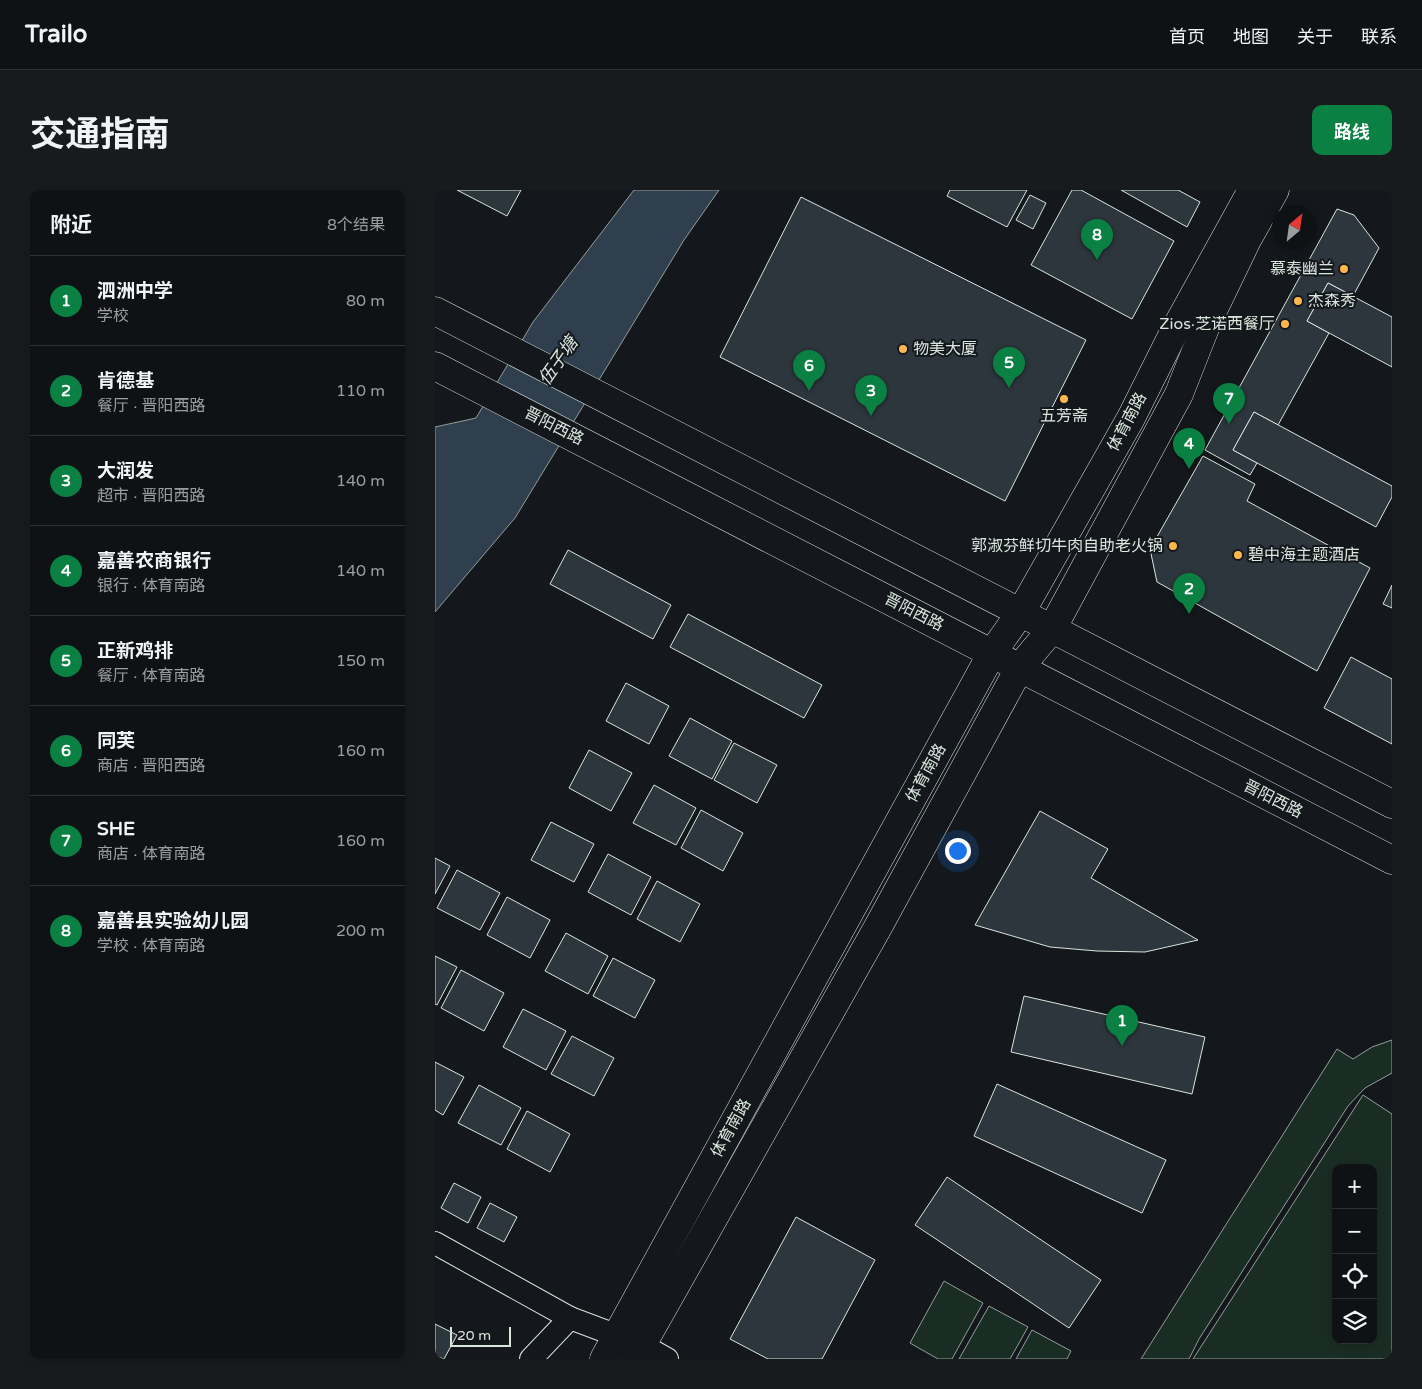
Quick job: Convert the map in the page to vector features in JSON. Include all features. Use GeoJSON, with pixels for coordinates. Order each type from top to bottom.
{"type":"FeatureCollection","features":[{"type":"Feature","properties":{"kind":"main road","name":"体育南路"},"geometry":{"type":"LineString","coordinates":[[610,1347],[992,653],[1021,612],[1131,418],[1177,326],[1252,190]]}},
{"type":"Feature","properties":{"kind":"main road","name":"体育南路"},"geometry":{"type":"LineString","coordinates":[[638,1352],[878,927],[1020,667],[1052,629],[1179,394],[1207,323],[1247,240],[1275,190]]}},
{"type":"Feature","properties":{"kind":"main road"},"geometry":{"type":"LineString","coordinates":[[437,312],[1392,804]]}},
{"type":"Feature","properties":{"kind":"main road","name":"晋阳西路"},"geometry":{"type":"LineString","coordinates":[[435,366],[1392,860]]}},
{"type":"Feature","properties":{"kind":"street"},"geometry":{"type":"LineString","coordinates":[[435,1243],[570,1318],[610,1347],[667,1359]]}},
{"type":"Feature","properties":{"kind":"street"},"geometry":{"type":"LineString","coordinates":[[531,1359],[570,1318]]}},
{"type":"Feature","properties":{"kind":"green space"},"geometry":{"type":"Polygon","coordinates":[[[1392,1040],[1392,1073],[1365,1088],[1348,1106],[1199,1339],[1189,1359],[1141,1359],[1337,1049],[1353,1059],[1372,1047],[1392,1040]]]}},
{"type":"Feature","properties":{"kind":"green space"},"geometry":{"type":"Polygon","coordinates":[[[1363,1095],[1392,1114],[1392,1359],[1193,1359],[1363,1095]]]}},
{"type":"Feature","properties":{"kind":"green space"},"geometry":{"type":"Polygon","coordinates":[[[944,1281],[983,1303],[952,1359],[938,1359],[910,1343],[944,1281]]]}},
{"type":"Feature","properties":{"kind":"green space"},"geometry":{"type":"Polygon","coordinates":[[[989,1306],[1028,1327],[1010,1359],[959,1359],[989,1306]]]}},
{"type":"Feature","properties":{"kind":"green space"},"geometry":{"type":"Polygon","coordinates":[[[1032,1330],[1071,1351],[1067,1359],[1016,1359],[1032,1330]]]}},
{"type":"Feature","properties":{"kind":"water","name":"伍子塘"},"geometry":{"type":"Polygon","coordinates":[[[634,190],[719,190],[684,240],[515,518],[435,612],[435,427],[476,418],[533,322],[634,190]]]}},
{"type":"Feature","properties":{"kind":"building"},"geometry":{"type":"Polygon","coordinates":[[[457,190],[521,190],[507,216],[457,190]]]}},
{"type":"Feature","properties":{"kind":"building"},"geometry":{"type":"Polygon","coordinates":[[[950,190],[1027,190],[1007,227],[947,196],[950,190]]]}},
{"type":"Feature","properties":{"kind":"building"},"geometry":{"type":"Polygon","coordinates":[[[1072,190],[1081,190],[1174,241],[1132,319],[1031,265],[1072,190]]]}},
{"type":"Feature","properties":{"kind":"building"},"geometry":{"type":"Polygon","coordinates":[[[1121,190],[1178,190],[1200,202],[1187,227],[1121,190]]]}},
{"type":"Feature","properties":{"kind":"building"},"geometry":{"type":"Polygon","coordinates":[[[1030,195],[1046,203],[1033,229],[1016,220],[1030,195]]]}},
{"type":"Feature","properties":{"kind":"building","name":"物美大厦"},"geometry":{"type":"Polygon","coordinates":[[[801,197],[1086,340],[1005,501],[720,357],[801,197]]]}},
{"type":"Feature","properties":{"kind":"building"},"geometry":{"type":"Polygon","coordinates":[[[1337,209],[1354,215],[1379,248],[1353,296],[1328,283],[1307,321],[1329,333],[1278,425],[1254,412],[1233,450],[1257,463],[1250,475],[1205,450],[1315,250],[1317,250],[1317,246],[1337,209]]]}},
{"type":"Feature","properties":{"kind":"building"},"geometry":{"type":"Polygon","coordinates":[[[1328,283],[1392,317],[1392,367],[1307,321],[1328,283]]]}},
{"type":"Feature","properties":{"kind":"building"},"geometry":{"type":"Polygon","coordinates":[[[1254,412],[1392,486],[1392,497],[1376,527],[1233,450],[1254,412]]]}},
{"type":"Feature","properties":{"kind":"building"},"geometry":{"type":"Polygon","coordinates":[[[1203,456],[1255,484],[1247,501],[1370,568],[1317,671],[1157,582],[1150,549],[1203,456]]]}},
{"type":"Feature","properties":{"kind":"building"},"geometry":{"type":"Polygon","coordinates":[[[568,550],[671,605],[653,639],[550,584],[568,550]]]}},
{"type":"Feature","properties":{"kind":"building"},"geometry":{"type":"Polygon","coordinates":[[[1392,585],[1392,608],[1383,604],[1392,585]]]}},
{"type":"Feature","properties":{"kind":"building"},"geometry":{"type":"Polygon","coordinates":[[[688,614],[822,685],[804,718],[670,647],[688,614]]]}},
{"type":"Feature","properties":{"kind":"building"},"geometry":{"type":"Polygon","coordinates":[[[1351,657],[1392,679],[1392,744],[1324,708],[1351,657]]]}},
{"type":"Feature","properties":{"kind":"building"},"geometry":{"type":"Polygon","coordinates":[[[626,683],[669,706],[649,744],[606,721],[626,683]]]}},
{"type":"Feature","properties":{"kind":"building"},"geometry":{"type":"Polygon","coordinates":[[[690,718],[732,741],[712,779],[669,756],[690,718]]]}},
{"type":"Feature","properties":{"kind":"building"},"geometry":{"type":"Polygon","coordinates":[[[734,743],[777,765],[757,803],[714,780],[734,743]]]}},
{"type":"Feature","properties":{"kind":"building"},"geometry":{"type":"Polygon","coordinates":[[[589,750],[632,773],[611,811],[569,788],[589,750]]]}},
{"type":"Feature","properties":{"kind":"building"},"geometry":{"type":"Polygon","coordinates":[[[654,785],[696,808],[676,845],[633,823],[654,785]]]}},
{"type":"Feature","properties":{"kind":"building"},"geometry":{"type":"Polygon","coordinates":[[[701,810],[743,833],[723,871],[681,848],[701,810]]]}},
{"type":"Feature","properties":{"kind":"building"},"geometry":{"type":"Polygon","coordinates":[[[1040,811],[1108,849],[1091,878],[1198,940],[1145,952],[1097,951],[1050,947],[975,925],[1040,811]]]}},
{"type":"Feature","properties":{"kind":"building"},"geometry":{"type":"Polygon","coordinates":[[[551,822],[594,844],[574,882],[531,860],[551,822]]]}},
{"type":"Feature","properties":{"kind":"building"},"geometry":{"type":"Polygon","coordinates":[[[608,854],[651,877],[631,915],[588,892],[608,854]]]}},
{"type":"Feature","properties":{"kind":"building"},"geometry":{"type":"Polygon","coordinates":[[[435,858],[450,866],[435,894],[435,858]]]}},
{"type":"Feature","properties":{"kind":"building"},"geometry":{"type":"Polygon","coordinates":[[[457,870],[500,893],[480,930],[437,908],[457,870]]]}},
{"type":"Feature","properties":{"kind":"building"},"geometry":{"type":"Polygon","coordinates":[[[657,881],[700,904],[680,942],[637,919],[657,881]]]}},
{"type":"Feature","properties":{"kind":"building"},"geometry":{"type":"Polygon","coordinates":[[[507,897],[550,920],[530,958],[487,935],[507,897]]]}},
{"type":"Feature","properties":{"kind":"building"},"geometry":{"type":"Polygon","coordinates":[[[566,933],[608,956],[588,994],[545,971],[566,933]]]}},
{"type":"Feature","properties":{"kind":"building"},"geometry":{"type":"Polygon","coordinates":[[[435,956],[457,967],[437,1005],[435,1004],[435,956]]]}},
{"type":"Feature","properties":{"kind":"building"},"geometry":{"type":"Polygon","coordinates":[[[613,958],[655,980],[635,1018],[593,996],[613,958]]]}},
{"type":"Feature","properties":{"kind":"building"},"geometry":{"type":"Polygon","coordinates":[[[461,970],[504,993],[484,1031],[441,1008],[461,970]]]}},
{"type":"Feature","properties":{"kind":"building"},"geometry":{"type":"Polygon","coordinates":[[[1024,996],[1205,1037],[1192,1094],[1011,1052],[1024,996]]]}},
{"type":"Feature","properties":{"kind":"building"},"geometry":{"type":"Polygon","coordinates":[[[523,1009],[566,1031],[546,1070],[503,1047],[523,1009]]]}},
{"type":"Feature","properties":{"kind":"building"},"geometry":{"type":"Polygon","coordinates":[[[572,1036],[614,1058],[594,1096],[551,1074],[572,1036]]]}},
{"type":"Feature","properties":{"kind":"building"},"geometry":{"type":"Polygon","coordinates":[[[435,1062],[464,1077],[443,1115],[435,1110],[435,1062]]]}},
{"type":"Feature","properties":{"kind":"building"},"geometry":{"type":"Polygon","coordinates":[[[997,1084],[1166,1160],[1142,1213],[974,1136],[997,1084]]]}},
{"type":"Feature","properties":{"kind":"building"},"geometry":{"type":"Polygon","coordinates":[[[479,1085],[521,1108],[501,1145],[458,1123],[479,1085]]]}},
{"type":"Feature","properties":{"kind":"building"},"geometry":{"type":"Polygon","coordinates":[[[527,1111],[570,1134],[550,1172],[507,1149],[527,1111]]]}},
{"type":"Feature","properties":{"kind":"building"},"geometry":{"type":"Polygon","coordinates":[[[947,1177],[1101,1280],[1069,1328],[915,1225],[947,1177]]]}},
{"type":"Feature","properties":{"kind":"building"},"geometry":{"type":"Polygon","coordinates":[[[454,1183],[481,1197],[468,1223],[441,1208],[454,1183]]]}},
{"type":"Feature","properties":{"kind":"building"},"geometry":{"type":"Polygon","coordinates":[[[490,1203],[517,1217],[504,1242],[477,1228],[490,1203]]]}},
{"type":"Feature","properties":{"kind":"building"},"geometry":{"type":"Polygon","coordinates":[[[796,1217],[875,1260],[822,1359],[768,1359],[730,1339],[796,1217]]]}},
{"type":"Feature","properties":{"kind":"building"},"geometry":{"type":"Polygon","coordinates":[[[435,1324],[457,1335],[444,1359],[435,1356],[435,1324]]]}},
{"type":"Feature","properties":{"kind":"place","name":"嘉善县实验幼儿园"},"geometry":{"type":"Point","coordinates":[1097,260]}},
{"type":"Feature","properties":{"kind":"place","name":"慕泰幽兰"},"geometry":{"type":"Point","coordinates":[1344,269]}},
{"type":"Feature","properties":{"kind":"place","name":"杰森秀"},"geometry":{"type":"Point","coordinates":[1298,301]}},
{"type":"Feature","properties":{"kind":"place","name":"Zios·芝诺西餐厅"},"geometry":{"type":"Point","coordinates":[1285,324]}},
{"type":"Feature","properties":{"kind":"place","name":"物美大厦"},"geometry":{"type":"Point","coordinates":[903,349]}},
{"type":"Feature","properties":{"kind":"place","name":"正新鸡排"},"geometry":{"type":"Point","coordinates":[1009,388]}},
{"type":"Feature","properties":{"kind":"place","name":"同芙"},"geometry":{"type":"Point","coordinates":[809,391]}},
{"type":"Feature","properties":{"kind":"place","name":"五芳斋"},"geometry":{"type":"Point","coordinates":[1064,399]}},
{"type":"Feature","properties":{"kind":"place","name":"大润发"},"geometry":{"type":"Point","coordinates":[871,416]}},
{"type":"Feature","properties":{"kind":"place","name":"SHE"},"geometry":{"type":"Point","coordinates":[1229,424]}},
{"type":"Feature","properties":{"kind":"place","name":"嘉善农商银行"},"geometry":{"type":"Point","coordinates":[1189,469]}},
{"type":"Feature","properties":{"kind":"place","name":"郭淑芬鲜切牛肉自助老火锅"},"geometry":{"type":"Point","coordinates":[1173,546]}},
{"type":"Feature","properties":{"kind":"place","name":"碧中海主题酒店"},"geometry":{"type":"Point","coordinates":[1238,555]}},
{"type":"Feature","properties":{"kind":"place","name":"肯德基"},"geometry":{"type":"Point","coordinates":[1189,614]}},
{"type":"Feature","properties":{"kind":"place","name":"泗洲中学"},"geometry":{"type":"Point","coordinates":[1122,1046]}}]}
